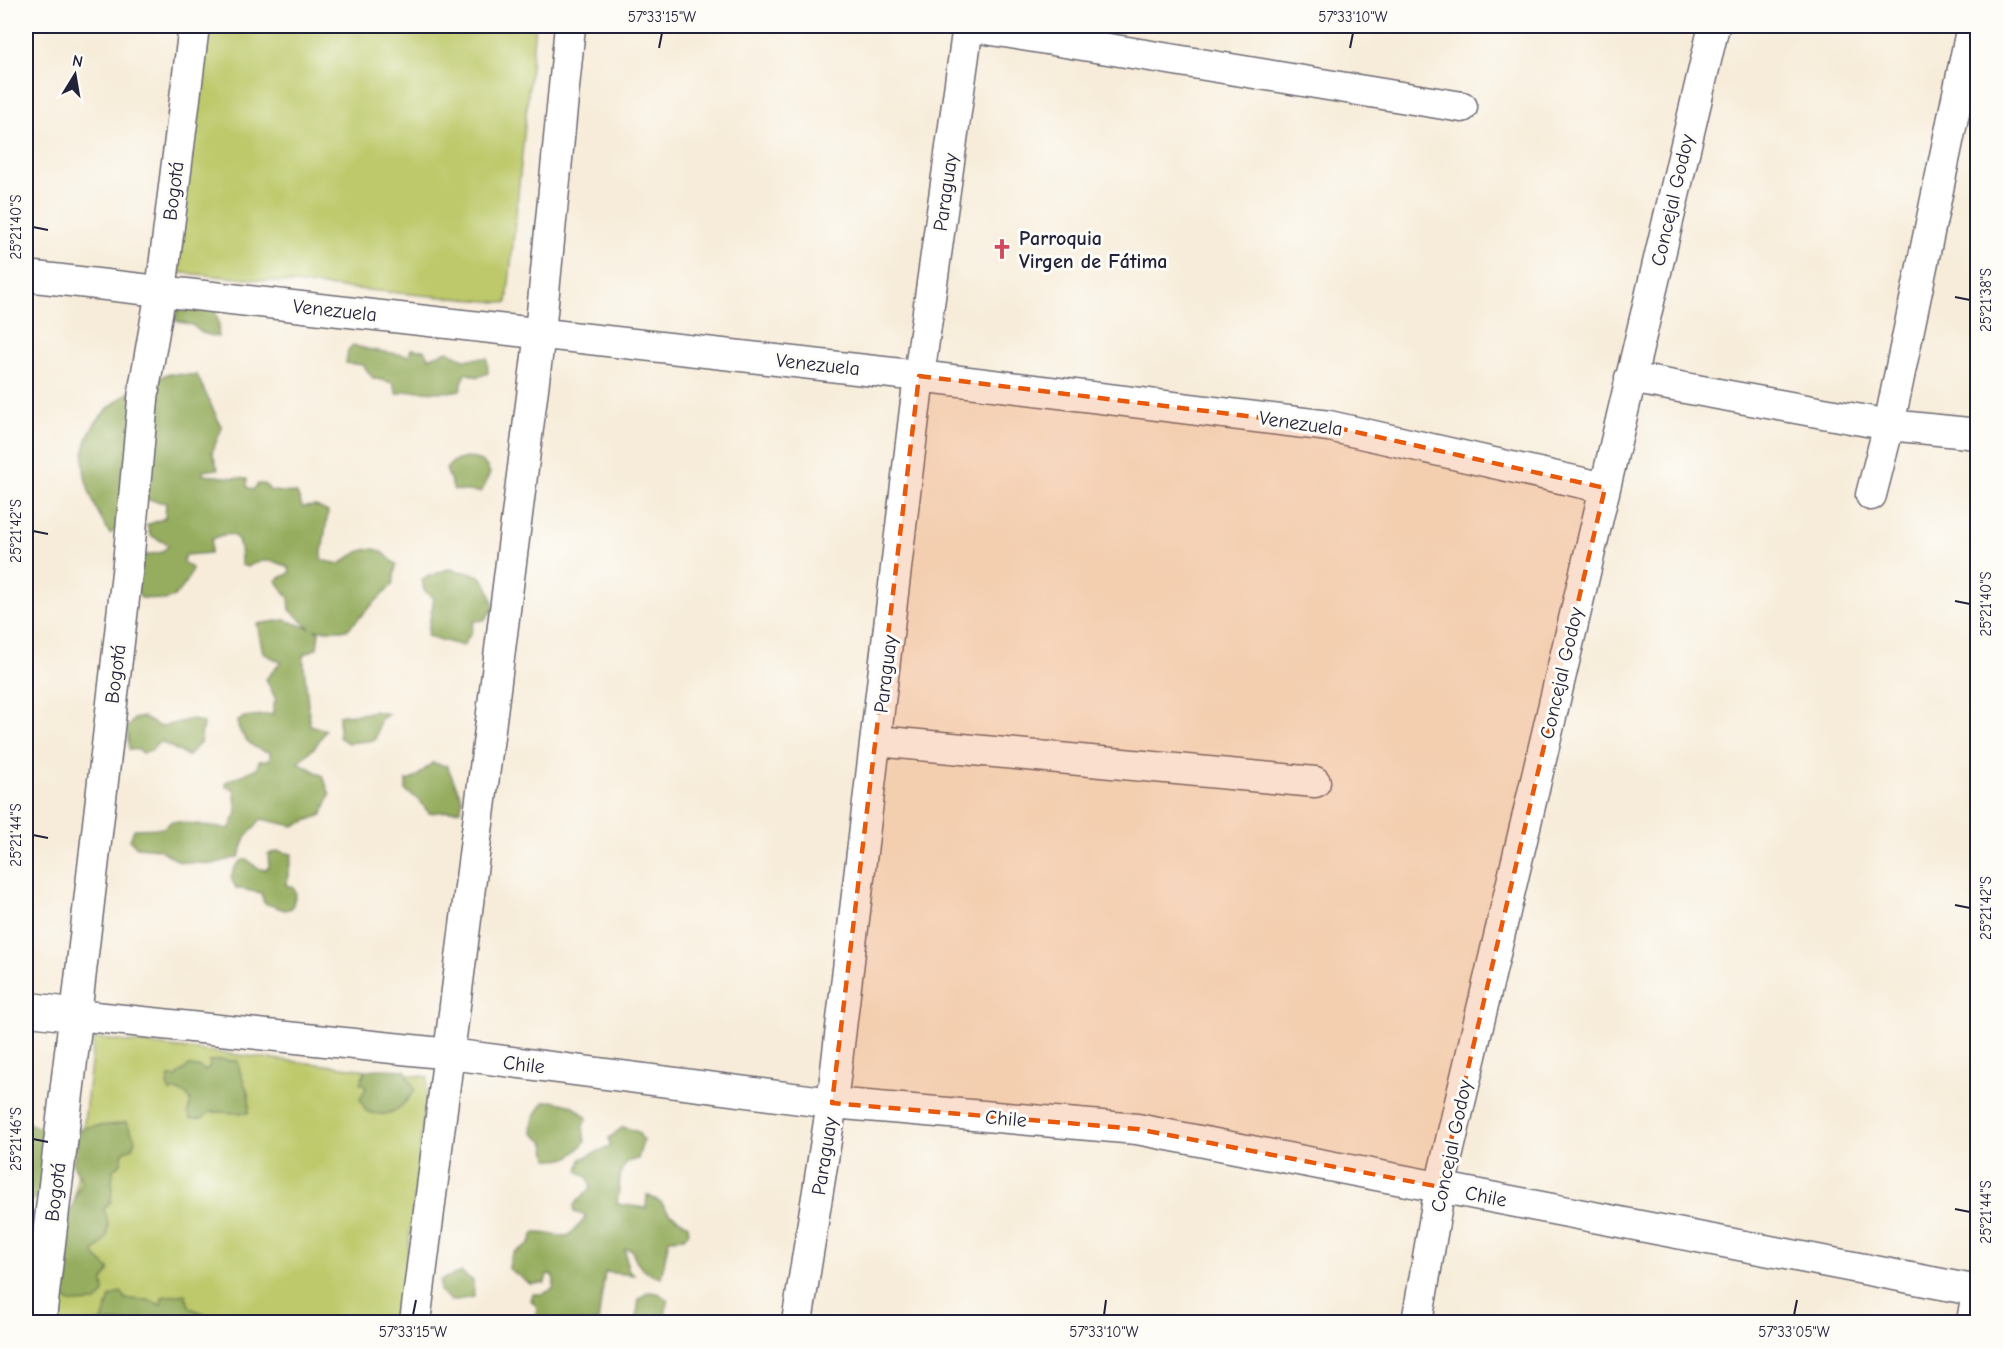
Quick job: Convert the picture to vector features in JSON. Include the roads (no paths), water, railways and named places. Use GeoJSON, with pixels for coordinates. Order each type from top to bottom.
{"type":"FeatureCollection","features":[{"type":"Feature","properties":{"kind":"street","name":"Bogotá"},"geometry":{"type":"LineString","coordinates":[[39,1323],[128,564],[144,389],[161,291],[194,26]]}},
{"type":"Feature","properties":{"kind":"street"},"geometry":{"type":"LineString","coordinates":[[415,1323],[540,333],[570,26]]}},
{"type":"Feature","properties":{"kind":"street"},"geometry":{"type":"LineString","coordinates":[[968,26],[1462,107]]}},
{"type":"Feature","properties":{"kind":"street","name":"Paraguay"},"geometry":{"type":"LineString","coordinates":[[797,1323],[832,1103],[919,376],[968,26]]}},
{"type":"Feature","properties":{"kind":"street","name":"Concejal Godoy"},"geometry":{"type":"LineString","coordinates":[[1417,1323],[1440,1187],[1714,26]]}},
{"type":"Feature","properties":{"kind":"street"},"geometry":{"type":"LineString","coordinates":[[1871,495],[1890,425],[1972,26]]}},
{"type":"Feature","properties":{"kind":"street","name":"Venezuela"},"geometry":{"type":"LineString","coordinates":[[26,276],[919,376],[1329,426],[1605,488]]}},
{"type":"Feature","properties":{"kind":"street"},"geometry":{"type":"LineString","coordinates":[[1630,378],[1890,425],[1977,434]]}},
{"type":"Feature","properties":{"kind":"street"},"geometry":{"type":"LineString","coordinates":[[877,741],[1315,782]]}},
{"type":"Feature","properties":{"kind":"street","name":"Chile"},"geometry":{"type":"LineString","coordinates":[[26,1009],[450,1054],[832,1103],[1137,1129],[1977,1289]]}},
{"type":"Feature","properties":{"kind":"street"},"geometry":{"type":"LineString","coordinates":[[1972,1323],[1977,1289]]}},
{"type":"Feature","properties":{"kind":"place","name":"Parroquia Virgen de Fátima"},"geometry":{"type":"Point","coordinates":[1002,249]}}]}
